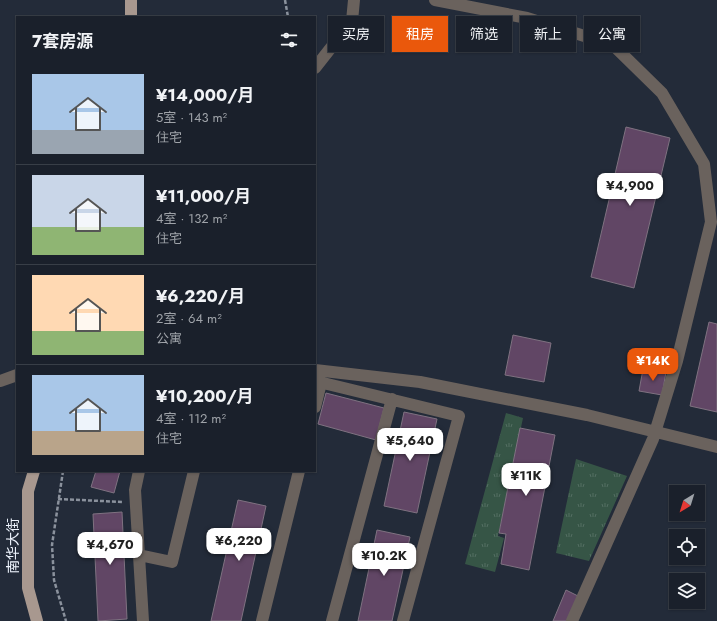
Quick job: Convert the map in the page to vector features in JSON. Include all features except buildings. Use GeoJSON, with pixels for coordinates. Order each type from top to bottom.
{"type":"FeatureCollection","features":[{"type":"Feature","properties":{"kind":"main road"},"geometry":{"type":"LineString","coordinates":[[130,16],[131,0]]}},
{"type":"Feature","properties":{"kind":"main road","name":"南华大街"},"geometry":{"type":"LineString","coordinates":[[34,472],[28,491],[28,588],[37,621]]}},
{"type":"Feature","properties":{"kind":"street"},"geometry":{"type":"LineString","coordinates":[[316,67],[352,21],[354,0]]}},
{"type":"Feature","properties":{"kind":"street"},"geometry":{"type":"LineString","coordinates":[[435,0],[527,18],[613,45],[662,93],[704,164],[711,222],[677,361],[650,447],[572,621]]}},
{"type":"Feature","properties":{"kind":"street"},"geometry":{"type":"LineString","coordinates":[[316,370],[420,382],[587,415],[717,447]]}},
{"type":"Feature","properties":{"kind":"street"},"geometry":{"type":"LineString","coordinates":[[0,381],[16,375]]}},
{"type":"Feature","properties":{"kind":"street"},"geometry":{"type":"LineString","coordinates":[[316,399],[318,382],[459,416],[403,621]]}},
{"type":"Feature","properties":{"kind":"street"},"geometry":{"type":"LineString","coordinates":[[332,621],[392,400]]}},
{"type":"Feature","properties":{"kind":"street"},"geometry":{"type":"LineString","coordinates":[[139,472],[135,490],[143,621]]}},
{"type":"Feature","properties":{"kind":"street"},"geometry":{"type":"LineString","coordinates":[[139,555],[172,562],[194,472]]}},
{"type":"Feature","properties":{"kind":"street"},"geometry":{"type":"LineString","coordinates":[[262,621],[299,472]]}},
{"type":"Feature","properties":{"kind":"path"},"geometry":{"type":"LineString","coordinates":[[285,0],[288,16]]}},
{"type":"Feature","properties":{"kind":"path"},"geometry":{"type":"LineString","coordinates":[[63,472],[52,552],[54,580],[66,621]]}},
{"type":"Feature","properties":{"kind":"path"},"geometry":{"type":"LineString","coordinates":[[58,499],[136,502]]}},
{"type":"Feature","properties":{"kind":"green space"},"geometry":{"type":"Polygon","coordinates":[[[506,413],[523,418],[498,536],[504,538],[495,572],[465,564],[506,413]]]}},
{"type":"Feature","properties":{"kind":"green space"},"geometry":{"type":"Polygon","coordinates":[[[576,459],[627,476],[589,561],[556,553],[576,459]]]}}]}
